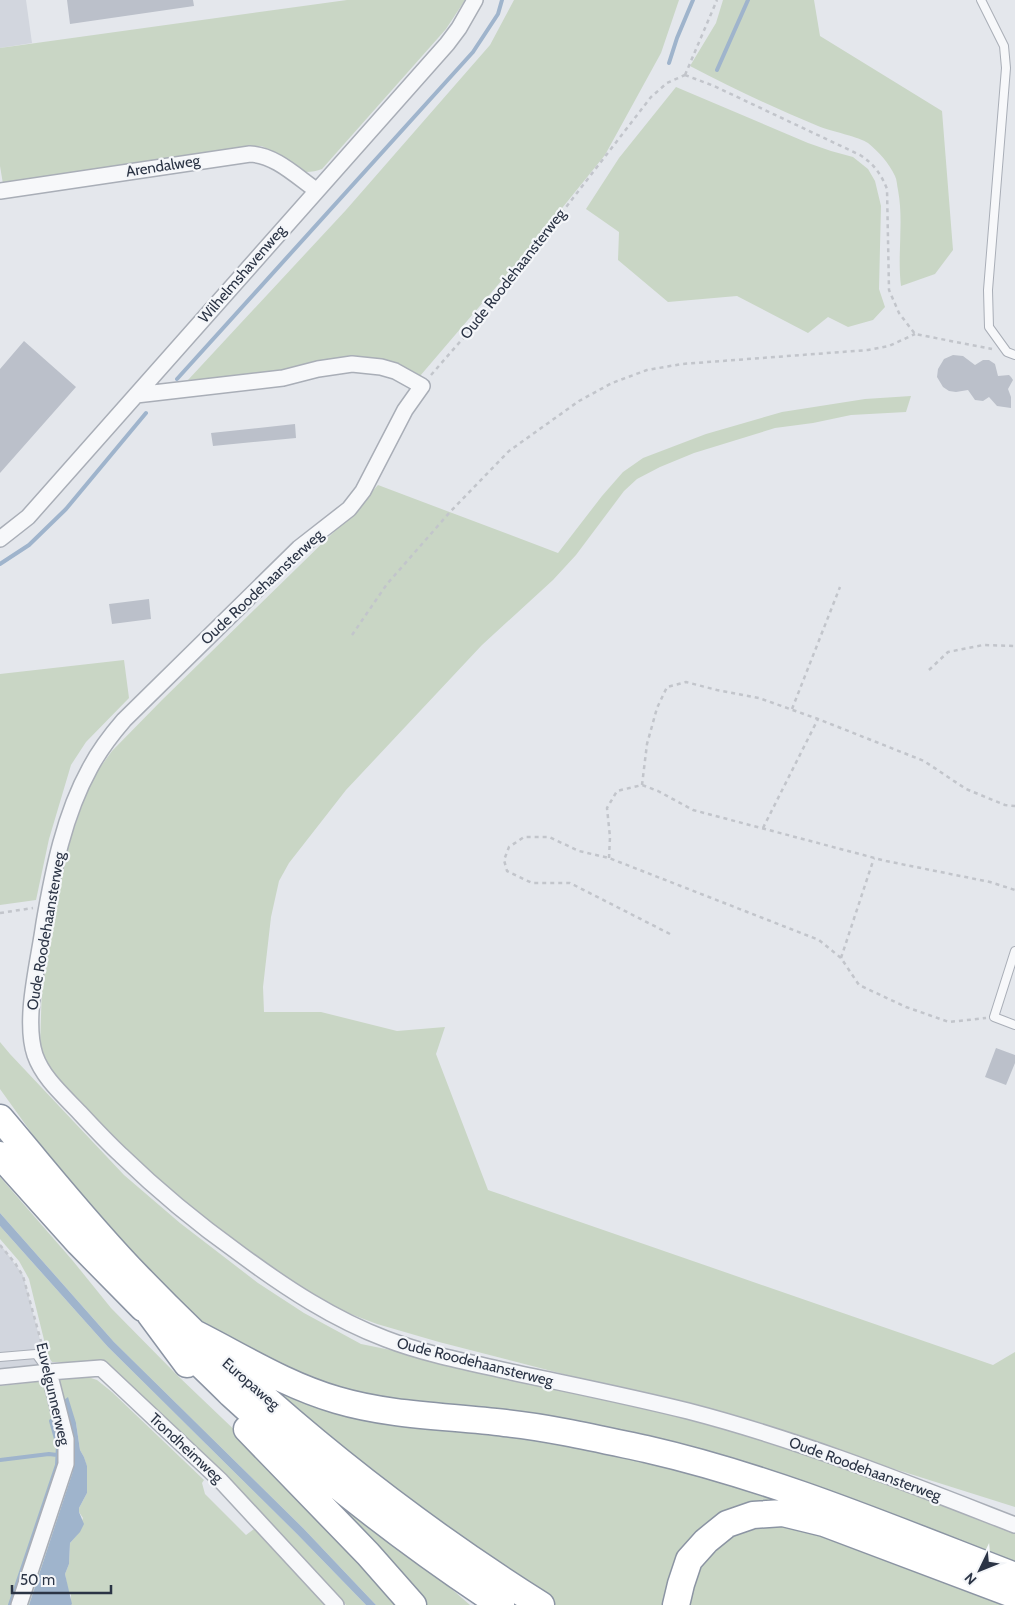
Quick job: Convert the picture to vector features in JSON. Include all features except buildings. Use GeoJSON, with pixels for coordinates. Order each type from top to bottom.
{"type":"FeatureCollection","features":[{"type":"Feature","properties":{"kind":"highway","name":"Europaweg"},"geometry":{"type":"LineString","coordinates":[[0,1118],[97,1233],[192,1332],[323,1448],[421,1524],[541,1605]]}},
{"type":"Feature","properties":{"kind":"highway","name":"Europaweg"},"geometry":{"type":"LineString","coordinates":[[0,1154],[79,1243],[231,1393],[312,1465],[408,1539],[501,1605]]}},
{"type":"Feature","properties":{"kind":"highway"},"geometry":{"type":"LineString","coordinates":[[150,1314],[201,1382],[337,1520],[414,1605]]}},
{"type":"Feature","properties":{"kind":"highway"},"geometry":{"type":"LineString","coordinates":[[192,1332],[282,1380],[337,1400],[405,1413],[542,1428],[656,1452],[752,1478],[821,1501],[1015,1576]]}},
{"type":"Feature","properties":{"kind":"highway"},"geometry":{"type":"LineString","coordinates":[[676,1605],[690,1560],[706,1541],[727,1524],[753,1515],[774,1514],[795,1515],[824,1523],[1015,1595]]}},
{"type":"Feature","properties":{"kind":"street","name":"Wilhelmshavenweg"},"geometry":{"type":"LineString","coordinates":[[0,539],[28,516],[447,44],[475,0]]}},
{"type":"Feature","properties":{"kind":"street","name":"Arendalweg"},"geometry":{"type":"LineString","coordinates":[[0,191],[250,154],[263,155],[275,161],[316,190]]}},
{"type":"Feature","properties":{"kind":"street"},"geometry":{"type":"LineString","coordinates":[[136,395],[283,378],[318,369],[352,364],[381,367],[395,371],[422,386]]}},
{"type":"Feature","properties":{"kind":"street","name":"Oude Roodehaansterweg"},"geometry":{"type":"LineString","coordinates":[[422,386],[406,410],[363,491],[349,509],[293,555],[124,720],[110,736],[88,772],[77,796],[60,848],[47,907],[32,1002],[31,1025],[33,1046],[42,1070],[49,1080],[147,1181],[213,1234],[293,1292],[365,1331],[411,1348],[461,1361],[685,1411],[763,1432],[849,1462],[1015,1525]]}},
{"type":"Feature","properties":{"kind":"street","name":"Trondheimweg"},"geometry":{"type":"LineString","coordinates":[[0,1378],[101,1368],[221,1481],[336,1605]]}},
{"type":"Feature","properties":{"kind":"street","name":"Euvelgunnerweg"},"geometry":{"type":"LineString","coordinates":[[19,1605],[66,1464],[66,1439],[48,1372]]}},
{"type":"Feature","properties":{"kind":"lane"},"geometry":{"type":"LineString","coordinates":[[981,0],[1004,46],[1005,60],[988,290],[988,327],[1006,352],[1015,355]]}},
{"type":"Feature","properties":{"kind":"lane"},"geometry":{"type":"LineString","coordinates":[[1015,951],[994,1017],[1015,1025]]}},
{"type":"Feature","properties":{"kind":"lane"},"geometry":{"type":"LineString","coordinates":[[0,1357],[36,1354],[48,1372]]}},
{"type":"Feature","properties":{"kind":"path"},"geometry":{"type":"LineString","coordinates":[[717,0],[685,75],[710,84],[860,155],[874,165],[884,180],[887,189],[889,290],[899,313],[915,334]]}},
{"type":"Feature","properties":{"kind":"path","name":"Oude Roodehaansterweg"},"geometry":{"type":"LineString","coordinates":[[422,386],[480,320],[651,97],[667,83],[685,75]]}},
{"type":"Feature","properties":{"kind":"path"},"geometry":{"type":"LineString","coordinates":[[352,635],[387,584],[450,512],[508,451],[595,392],[630,376],[664,366],[682,364],[868,350],[889,346],[915,334],[1006,352]]}},
{"type":"Feature","properties":{"kind":"path"},"geometry":{"type":"LineString","coordinates":[[792,710],[840,586]]}},
{"type":"Feature","properties":{"kind":"path"},"geometry":{"type":"LineString","coordinates":[[929,670],[948,652],[982,645],[1015,646]]}},
{"type":"Feature","properties":{"kind":"path"},"geometry":{"type":"LineString","coordinates":[[642,785],[647,744],[657,708],[667,687],[686,682],[758,698],[818,719],[924,761],[966,789],[1005,805],[1015,806]]}},
{"type":"Feature","properties":{"kind":"path"},"geometry":{"type":"LineString","coordinates":[[762,828],[818,719]]}},
{"type":"Feature","properties":{"kind":"path"},"geometry":{"type":"LineString","coordinates":[[609,858],[610,837],[607,808],[617,792],[642,785],[658,791],[693,810],[874,858],[990,882],[1015,890]]}},
{"type":"Feature","properties":{"kind":"path"},"geometry":{"type":"LineString","coordinates":[[670,934],[570,883],[532,883],[507,871],[504,860],[509,847],[524,837],[549,837],[579,851],[609,858],[819,940],[840,958],[859,985],[906,1007],[949,1022],[994,1017]]}},
{"type":"Feature","properties":{"kind":"path"},"geometry":{"type":"LineString","coordinates":[[840,958],[874,858]]}},
{"type":"Feature","properties":{"kind":"path"},"geometry":{"type":"LineString","coordinates":[[0,913],[47,907]]}},
{"type":"Feature","properties":{"kind":"path","name":"Euvelgunnerweg"},"geometry":{"type":"LineString","coordinates":[[0,1245],[23,1276],[42,1345]]}},
{"type":"Feature","properties":{"kind":"shaded area"},"geometry":{"type":"Polygon","coordinates":[[[0,0],[26,0],[32,43],[0,48],[0,0]]]}},
{"type":"Feature","properties":{"kind":"shaded area"},"geometry":{"type":"Polygon","coordinates":[[[0,1244],[23,1275],[49,1374],[0,1380],[0,1244]]]}},
{"type":"Feature","properties":{"kind":"green space"},"geometry":{"type":"Polygon","coordinates":[[[347,0],[465,0],[446,29],[322,169],[310,172],[302,171],[261,146],[3,184],[0,166],[0,48],[347,0]]]}},
{"type":"Feature","properties":{"kind":"green space"},"geometry":{"type":"Polygon","coordinates":[[[514,0],[679,0],[661,53],[605,155],[533,244],[420,376],[400,367],[188,380],[346,210],[490,45],[514,0]]]}},
{"type":"Feature","properties":{"kind":"green space"},"geometry":{"type":"Polygon","coordinates":[[[723,0],[814,0],[820,36],[942,111],[953,250],[935,274],[901,286],[900,202],[896,179],[887,162],[868,143],[823,128],[753,98],[690,66],[716,23],[723,0]]]}},
{"type":"Feature","properties":{"kind":"green space"},"geometry":{"type":"Polygon","coordinates":[[[676,87],[808,143],[853,157],[868,169],[875,181],[881,206],[879,289],[885,307],[873,320],[848,327],[828,317],[808,333],[737,296],[668,302],[618,260],[619,232],[586,209],[619,158],[676,87]]]}},
{"type":"Feature","properties":{"kind":"green space"},"geometry":{"type":"Polygon","coordinates":[[[911,396],[906,412],[851,415],[775,428],[694,453],[637,479],[624,491],[576,555],[553,580],[482,645],[346,790],[289,863],[279,881],[271,917],[263,987],[264,1012],[321,1012],[397,1031],[445,1027],[436,1054],[488,1190],[993,1365],[1015,1352],[1015,1507],[733,1418],[439,1342],[377,1324],[340,1310],[310,1295],[264,1265],[146,1174],[66,1088],[45,1062],[40,1047],[42,985],[50,919],[65,854],[91,780],[112,751],[342,524],[378,485],[558,553],[623,472],[643,458],[706,434],[782,412],[865,399],[911,396]]]}},
{"type":"Feature","properties":{"kind":"green space"},"geometry":{"type":"Polygon","coordinates":[[[124,660],[129,698],[86,742],[71,765],[49,839],[36,900],[0,905],[0,674],[124,660]]]}},
{"type":"Feature","properties":{"kind":"green space"},"geometry":{"type":"Polygon","coordinates":[[[0,1042],[124,1175],[180,1223],[258,1283],[304,1313],[361,1344],[465,1365],[681,1414],[816,1453],[1015,1530],[1015,1570],[841,1503],[345,1397],[227,1341],[179,1303],[136,1258],[48,1156],[0,1089],[0,1042]]]}},
{"type":"Feature","properties":{"kind":"green space"},"geometry":{"type":"Polygon","coordinates":[[[0,1177],[111,1308],[178,1376],[268,1462],[407,1605],[376,1605],[303,1528],[114,1342],[0,1213],[0,1177]]]}},
{"type":"Feature","properties":{"kind":"green space"},"geometry":{"type":"Polygon","coordinates":[[[0,1226],[108,1347],[366,1605],[346,1605],[256,1510],[98,1362],[52,1362],[48,1356],[29,1279],[19,1261],[0,1239],[0,1226]]]}},
{"type":"Feature","properties":{"kind":"green space"},"geometry":{"type":"Polygon","coordinates":[[[230,1355],[273,1381],[517,1430],[802,1500],[738,1513],[669,1605],[556,1605],[431,1523],[230,1355]]]}},
{"type":"Feature","properties":{"kind":"green space"},"geometry":{"type":"Polygon","coordinates":[[[85,1376],[97,1380],[112,1392],[204,1480],[202,1483],[205,1494],[246,1535],[254,1529],[325,1605],[71,1605],[71,1595],[68,1590],[65,1574],[69,1564],[70,1543],[77,1535],[83,1518],[79,1508],[87,1493],[87,1467],[80,1450],[76,1423],[72,1431],[76,1458],[73,1471],[29,1605],[24,1605],[69,1470],[58,1380],[68,1377],[85,1376]]]}},
{"type":"Feature","properties":{"kind":"green space"},"geometry":{"type":"Polygon","coordinates":[[[44,1381],[62,1446],[59,1469],[12,1605],[0,1605],[0,1386],[44,1381]]]}},
{"type":"Feature","properties":{"kind":"green space"},"geometry":{"type":"Polygon","coordinates":[[[308,1478],[439,1578],[470,1605],[423,1605],[308,1478]]]}},
{"type":"Feature","properties":{"kind":"green space"},"geometry":{"type":"Polygon","coordinates":[[[797,1522],[1015,1605],[683,1605],[690,1575],[728,1531],[797,1522]]]}},
{"type":"Feature","properties":{"kind":"water"},"geometry":{"type":"Polygon","coordinates":[[[0,1213],[114,1342],[303,1528],[376,1605],[366,1605],[108,1347],[0,1226],[0,1213]]]}},
{"type":"Feature","properties":{"kind":"water"},"geometry":{"type":"Polygon","coordinates":[[[68,1397],[76,1423],[80,1450],[87,1466],[87,1493],[79,1508],[84,1524],[80,1532],[70,1543],[69,1564],[65,1574],[72,1604],[29,1605],[73,1471],[74,1453],[71,1426],[64,1400],[68,1397]]]}},
{"type":"Feature","properties":{"kind":"waterway"},"geometry":{"type":"LineString","coordinates":[[177,379],[473,52],[498,14],[502,0]]}},
{"type":"Feature","properties":{"kind":"waterway"},"geometry":{"type":"LineString","coordinates":[[669,63],[693,0]]}},
{"type":"Feature","properties":{"kind":"waterway"},"geometry":{"type":"LineString","coordinates":[[717,70],[748,0]]}},
{"type":"Feature","properties":{"kind":"waterway"},"geometry":{"type":"LineString","coordinates":[[0,564],[29,545],[66,509],[146,413]]}},
{"type":"Feature","properties":{"kind":"waterway"},"geometry":{"type":"LineString","coordinates":[[10,1605],[57,1465],[58,1446],[51,1421]]}},
{"type":"Feature","properties":{"kind":"waterway"},"geometry":{"type":"LineString","coordinates":[[0,1460],[49,1454],[57,1455]]}}]}
